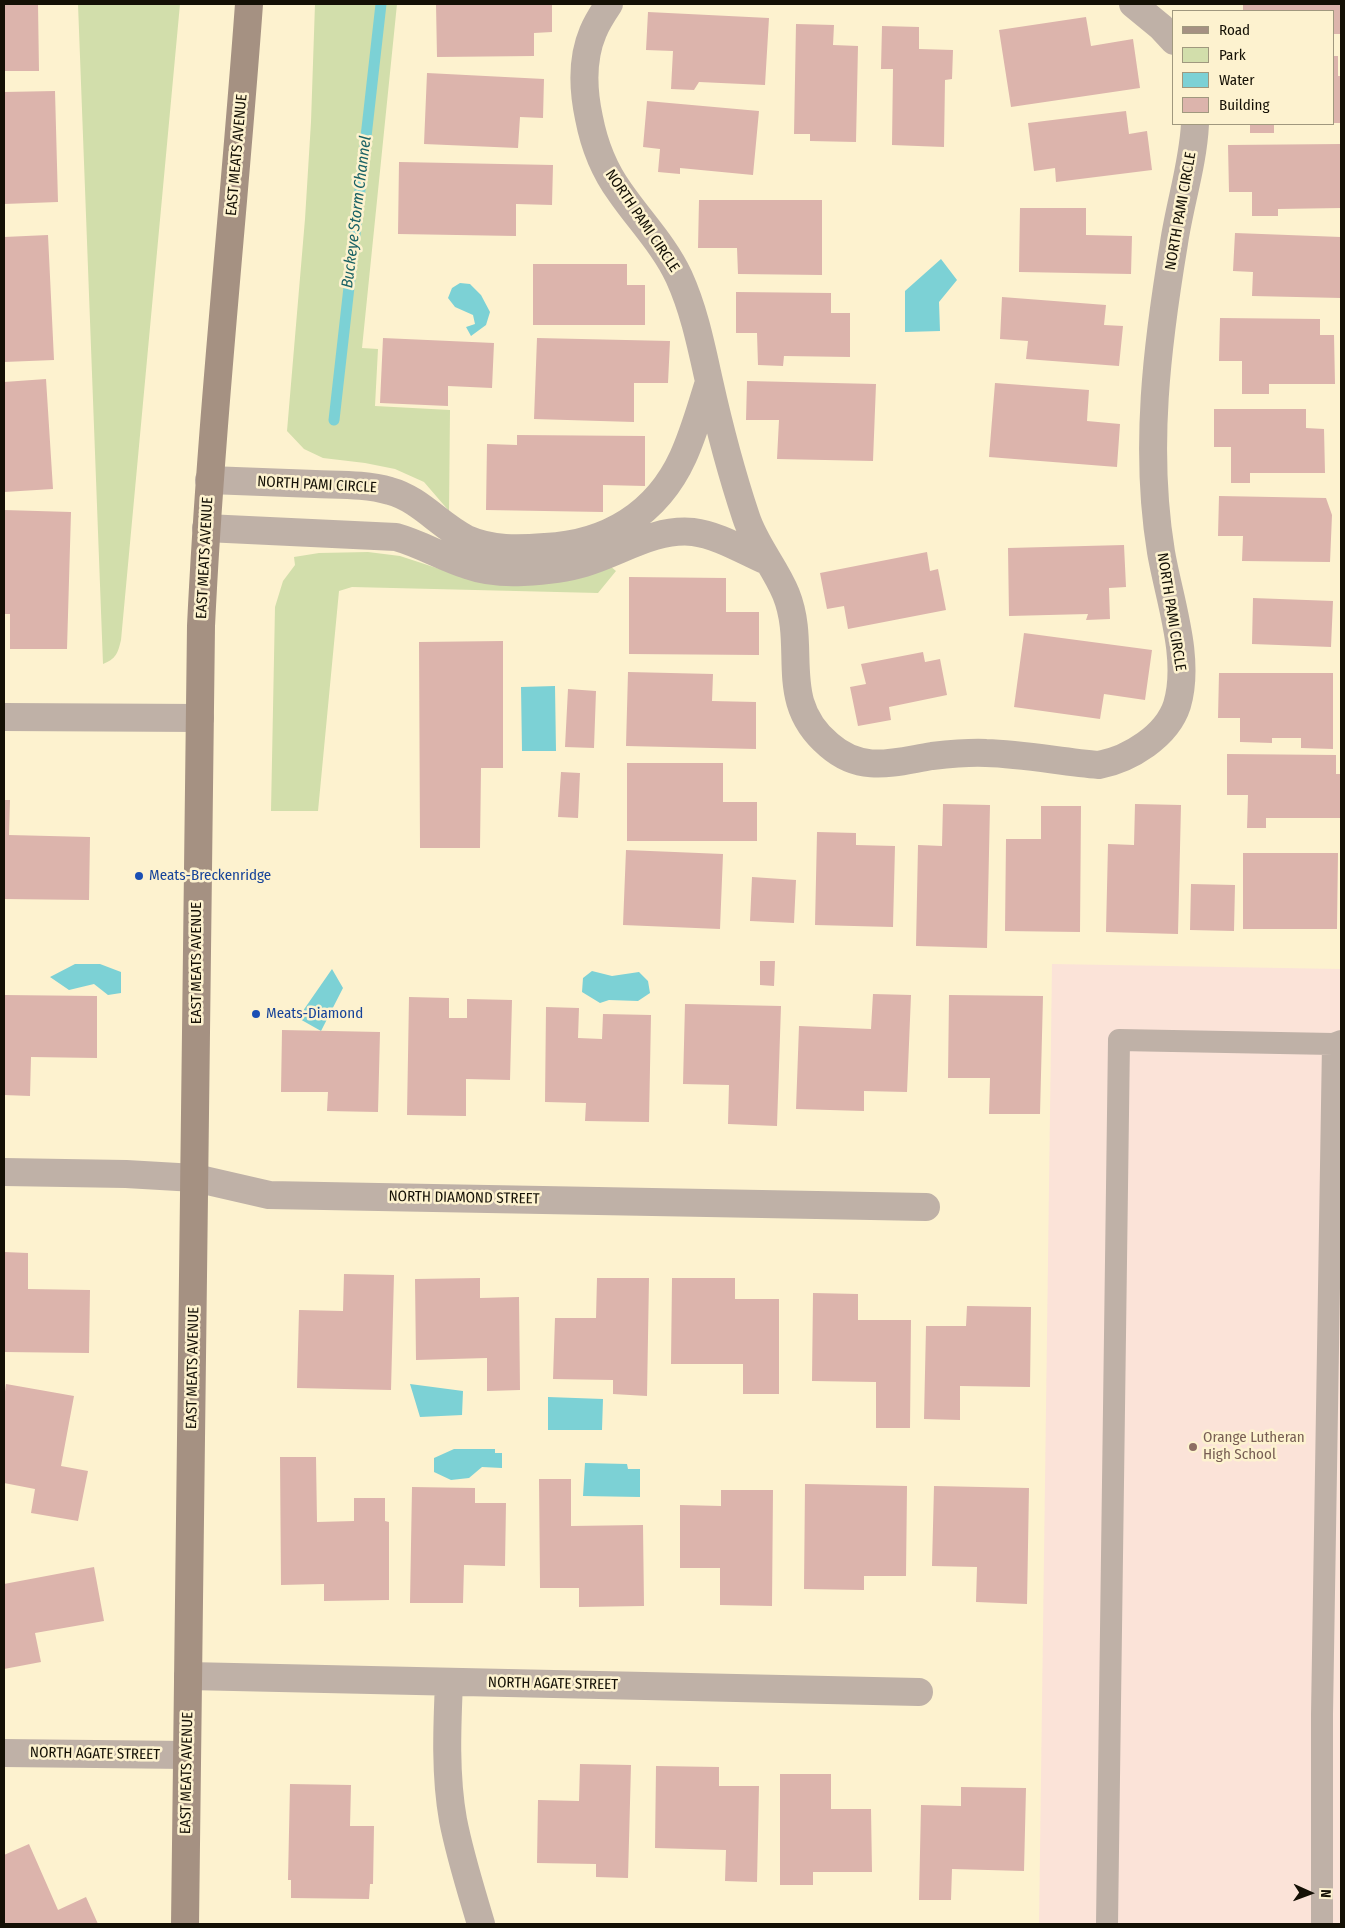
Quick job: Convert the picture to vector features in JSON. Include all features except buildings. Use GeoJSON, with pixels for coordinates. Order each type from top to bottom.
{"type":"FeatureCollection","features":[{"type":"Feature","properties":{"kind":"street","name":"EAST MEATS AVENUE"},"geometry":{"type":"LineString","coordinates":[[185,1924],[201,626],[209,480],[239,147],[249,4]]}},
{"type":"Feature","properties":{"kind":"street","name":"NORTH PAMI CIRCLE"},"geometry":{"type":"LineString","coordinates":[[609,4],[592,33],[584,74],[584,91],[594,138],[601,158],[620,193],[666,253],[679,277],[697,325],[735,482],[747,521],[767,561],[778,578],[791,610],[797,693],[801,710],[811,729],[831,748],[850,759],[870,764],[890,764],[932,756],[985,753],[1100,765],[1113,762],[1131,754],[1160,731],[1172,716],[1177,704],[1182,673],[1161,551],[1155,499],[1154,407],[1169,274],[1195,125]]}},
{"type":"Feature","properties":{"kind":"street"},"geometry":{"type":"LineString","coordinates":[[1133,4],[1161,27],[1172,39]]}},
{"type":"Feature","properties":{"kind":"street","name":"NORTH PAMI CIRCLE"},"geometry":{"type":"LineString","coordinates":[[209,480],[373,487],[407,497],[466,538],[484,545],[504,549],[567,546],[608,532],[635,518],[656,500],[670,481],[683,456],[710,382]]}},
{"type":"Feature","properties":{"kind":"street"},"geometry":{"type":"LineString","coordinates":[[206,528],[396,538],[413,542],[466,565],[488,570],[522,572],[552,570],[583,563],[668,533],[691,532],[706,535],[767,561]]}},
{"type":"Feature","properties":{"kind":"street"},"geometry":{"type":"LineString","coordinates":[[4,717],[200,718]]}},
{"type":"Feature","properties":{"kind":"street","name":"NORTH DIAMOND STREET"},"geometry":{"type":"LineString","coordinates":[[4,1172],[126,1174],[195,1178],[269,1194],[926,1207]]}},
{"type":"Feature","properties":{"kind":"street","name":"NORTH AGATE STREET"},"geometry":{"type":"LineString","coordinates":[[188,1676],[919,1692]]}},
{"type":"Feature","properties":{"kind":"street"},"geometry":{"type":"LineString","coordinates":[[449,1682],[447,1753],[453,1819],[461,1857],[481,1924]]}},
{"type":"Feature","properties":{"kind":"street","name":"NORTH AGATE STREET"},"geometry":{"type":"LineString","coordinates":[[4,1753],[187,1755]]}},
{"type":"Feature","properties":{"kind":"lane"},"geometry":{"type":"LineString","coordinates":[[1106,1924],[1119,1040],[1337,1042],[1322,1714],[1322,1924]]}},
{"type":"Feature","properties":{"kind":"shaded area","name":"Orange Lutheran High School"},"geometry":{"type":"Polygon","coordinates":[[[1052,964],[1341,969],[1341,1924],[1039,1924],[1052,964]]]}},
{"type":"Feature","properties":{"kind":"green space"},"geometry":{"type":"Polygon","coordinates":[[[78,4],[180,4],[121,640],[116,655],[103,664],[78,4]]]}},
{"type":"Feature","properties":{"kind":"green space"},"geometry":{"type":"Polygon","coordinates":[[[315,4],[397,4],[362,348],[378,349],[375,406],[450,410],[449,511],[424,482],[395,469],[323,458],[304,449],[287,431],[305,219],[315,4]]]}},
{"type":"Feature","properties":{"kind":"green space"},"geometry":{"type":"Polygon","coordinates":[[[368,552],[400,556],[458,575],[610,566],[616,571],[598,593],[352,587],[339,591],[318,811],[271,811],[275,607],[283,581],[295,565],[294,557],[319,553],[368,552]]]}},
{"type":"Feature","properties":{"kind":"water"},"geometry":{"type":"Polygon","coordinates":[[[941,259],[957,280],[939,302],[940,331],[905,332],[905,291],[941,259]]]}},
{"type":"Feature","properties":{"kind":"water"},"geometry":{"type":"Polygon","coordinates":[[[460,283],[470,284],[481,295],[490,312],[486,325],[471,336],[466,327],[475,324],[473,315],[455,307],[448,298],[452,288],[460,283]]]}},
{"type":"Feature","properties":{"kind":"water"},"geometry":{"type":"Polygon","coordinates":[[[555,686],[556,751],[522,751],[521,687],[555,686]]]}},
{"type":"Feature","properties":{"kind":"water"},"geometry":{"type":"Polygon","coordinates":[[[75,964],[100,964],[121,972],[121,993],[108,995],[94,984],[69,990],[50,977],[75,964]]]}},
{"type":"Feature","properties":{"kind":"water"},"geometry":{"type":"Polygon","coordinates":[[[332,969],[343,988],[321,1031],[298,1018],[332,969]]]}},
{"type":"Feature","properties":{"kind":"water"},"geometry":{"type":"Polygon","coordinates":[[[592,971],[612,976],[639,972],[648,981],[650,993],[638,1001],[609,1000],[600,1003],[582,992],[583,978],[592,971]]]}},
{"type":"Feature","properties":{"kind":"water"},"geometry":{"type":"Polygon","coordinates":[[[410,1384],[463,1391],[462,1415],[420,1417],[410,1384]]]}},
{"type":"Feature","properties":{"kind":"water"},"geometry":{"type":"Polygon","coordinates":[[[548,1397],[603,1399],[602,1430],[548,1430],[548,1397]]]}},
{"type":"Feature","properties":{"kind":"water"},"geometry":{"type":"Polygon","coordinates":[[[454,1449],[495,1449],[495,1453],[502,1453],[502,1468],[482,1467],[469,1478],[451,1480],[434,1472],[434,1458],[454,1449]]]}},
{"type":"Feature","properties":{"kind":"water"},"geometry":{"type":"Polygon","coordinates":[[[585,1463],[627,1464],[628,1469],[640,1469],[640,1497],[583,1496],[585,1463]]]}},
{"type":"Feature","properties":{"kind":"waterway","name":"Buckeye Storm Channel"},"geometry":{"type":"LineString","coordinates":[[334,420],[381,4]]}},
{"type":"Feature","properties":{"kind":"place","name":"Meats-Breckenridge"},"geometry":{"type":"Point","coordinates":[139,876]}},
{"type":"Feature","properties":{"kind":"place","name":"Meats-Diamond"},"geometry":{"type":"Point","coordinates":[256,1014]}},
{"type":"Feature","properties":{"kind":"place","name":"Orange Lutheran High School"},"geometry":{"type":"Point","coordinates":[1193,1447]}}]}
